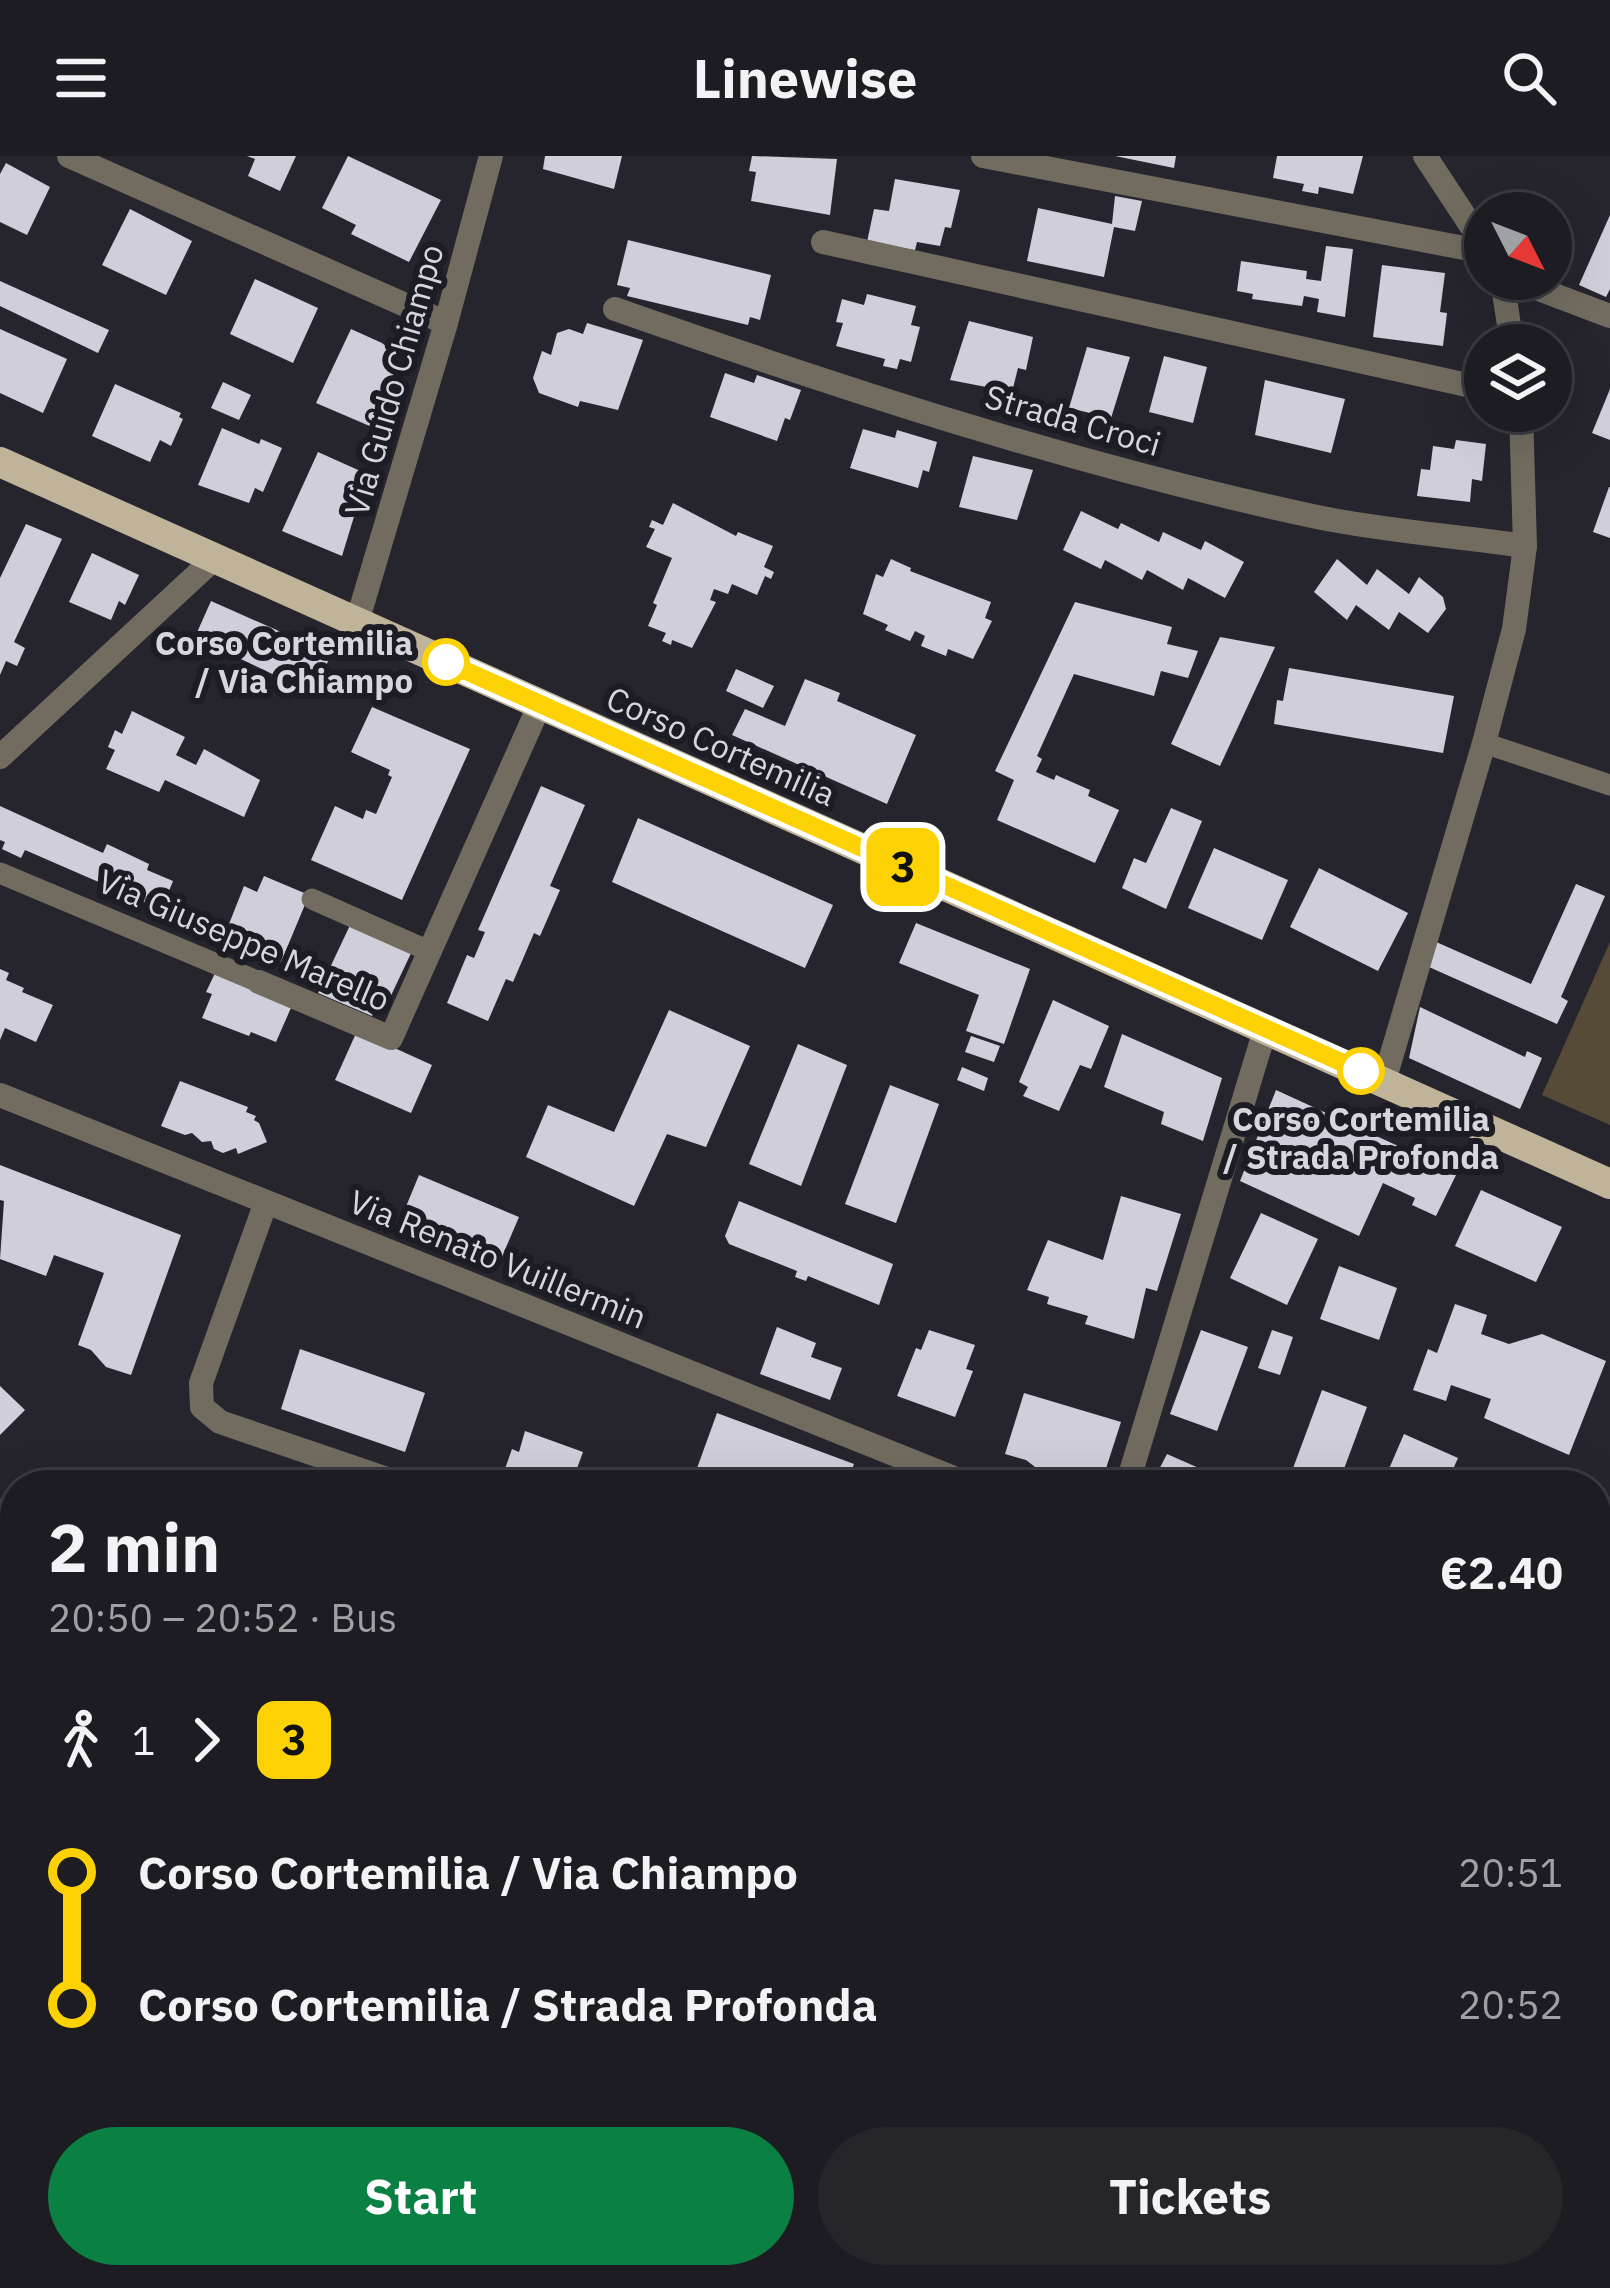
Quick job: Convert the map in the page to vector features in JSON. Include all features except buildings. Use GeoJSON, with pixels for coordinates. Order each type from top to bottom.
{"type":"FeatureCollection","features":[{"type":"Feature","properties":{"kind":"main road","name":"Corso Cortemilia"},"geometry":{"type":"LineString","coordinates":[[0,462],[1610,1184]]}},
{"type":"Feature","properties":{"kind":"street"},"geometry":{"type":"LineString","coordinates":[[69,156],[446,323]]}},
{"type":"Feature","properties":{"kind":"street","name":"Via Guido Chiampo"},"geometry":{"type":"LineString","coordinates":[[358,622],[491,156]]}},
{"type":"Feature","properties":{"kind":"street"},"geometry":{"type":"LineString","coordinates":[[983,156],[1464,246]]}},
{"type":"Feature","properties":{"kind":"street"},"geometry":{"type":"LineString","coordinates":[[1425,156],[1464,217]]}},
{"type":"Feature","properties":{"kind":"street"},"geometry":{"type":"LineString","coordinates":[[823,242],[1464,384]]}},
{"type":"Feature","properties":{"kind":"street"},"geometry":{"type":"LineString","coordinates":[[1568,300],[1610,316]]}},
{"type":"Feature","properties":{"kind":"street","name":"Strada Croci"},"geometry":{"type":"LineString","coordinates":[[616,309],[844,389],[1105,466],[1321,518],[1525,545]]}},
{"type":"Feature","properties":{"kind":"street"},"geometry":{"type":"LineString","coordinates":[[1384,1081],[1514,629],[1525,545],[1522,432]]}},
{"type":"Feature","properties":{"kind":"street"},"geometry":{"type":"LineString","coordinates":[[0,757],[214,558]]}},
{"type":"Feature","properties":{"kind":"street","name":"Via Giuseppe Marello"},"geometry":{"type":"LineString","coordinates":[[259,982],[391,1038],[540,704]]}},
{"type":"Feature","properties":{"kind":"street"},"geometry":{"type":"LineString","coordinates":[[1132,1470],[1265,1030]]}},
{"type":"Feature","properties":{"kind":"street","name":"Via Renato Vuillermin"},"geometry":{"type":"LineString","coordinates":[[0,1096],[934,1470]]}},
{"type":"Feature","properties":{"kind":"street"},"geometry":{"type":"LineString","coordinates":[[266,1202],[201,1383],[202,1407],[220,1422],[361,1470]]}},
{"type":"Feature","properties":{"kind":"lane"},"geometry":{"type":"LineString","coordinates":[[1484,743],[1610,785]]}},
{"type":"Feature","properties":{"kind":"lane","name":"Via Giuseppe Marello"},"geometry":{"type":"LineString","coordinates":[[0,873],[259,982]]}},
{"type":"Feature","properties":{"kind":"lane"},"geometry":{"type":"LineString","coordinates":[[312,899],[429,951]]}},
{"type":"Feature","properties":{"kind":"shaded area"},"geometry":{"type":"Polygon","coordinates":[[[1610,942],[1610,1125],[1542,1095],[1610,942]]]}},
{"type":"Feature","properties":{"kind":"bus line","name":"3"},"geometry":{"type":"LineString","coordinates":[[446,662],[1361,1071]]}},
{"type":"Feature","properties":{"kind":"place","name":"Corso Cortemilia / Via Chiampo"},"geometry":{"type":"Point","coordinates":[446,662]}},
{"type":"Feature","properties":{"kind":"place","name":"Corso Cortemilia / Strada Profonda"},"geometry":{"type":"Point","coordinates":[1361,1071]}}]}
